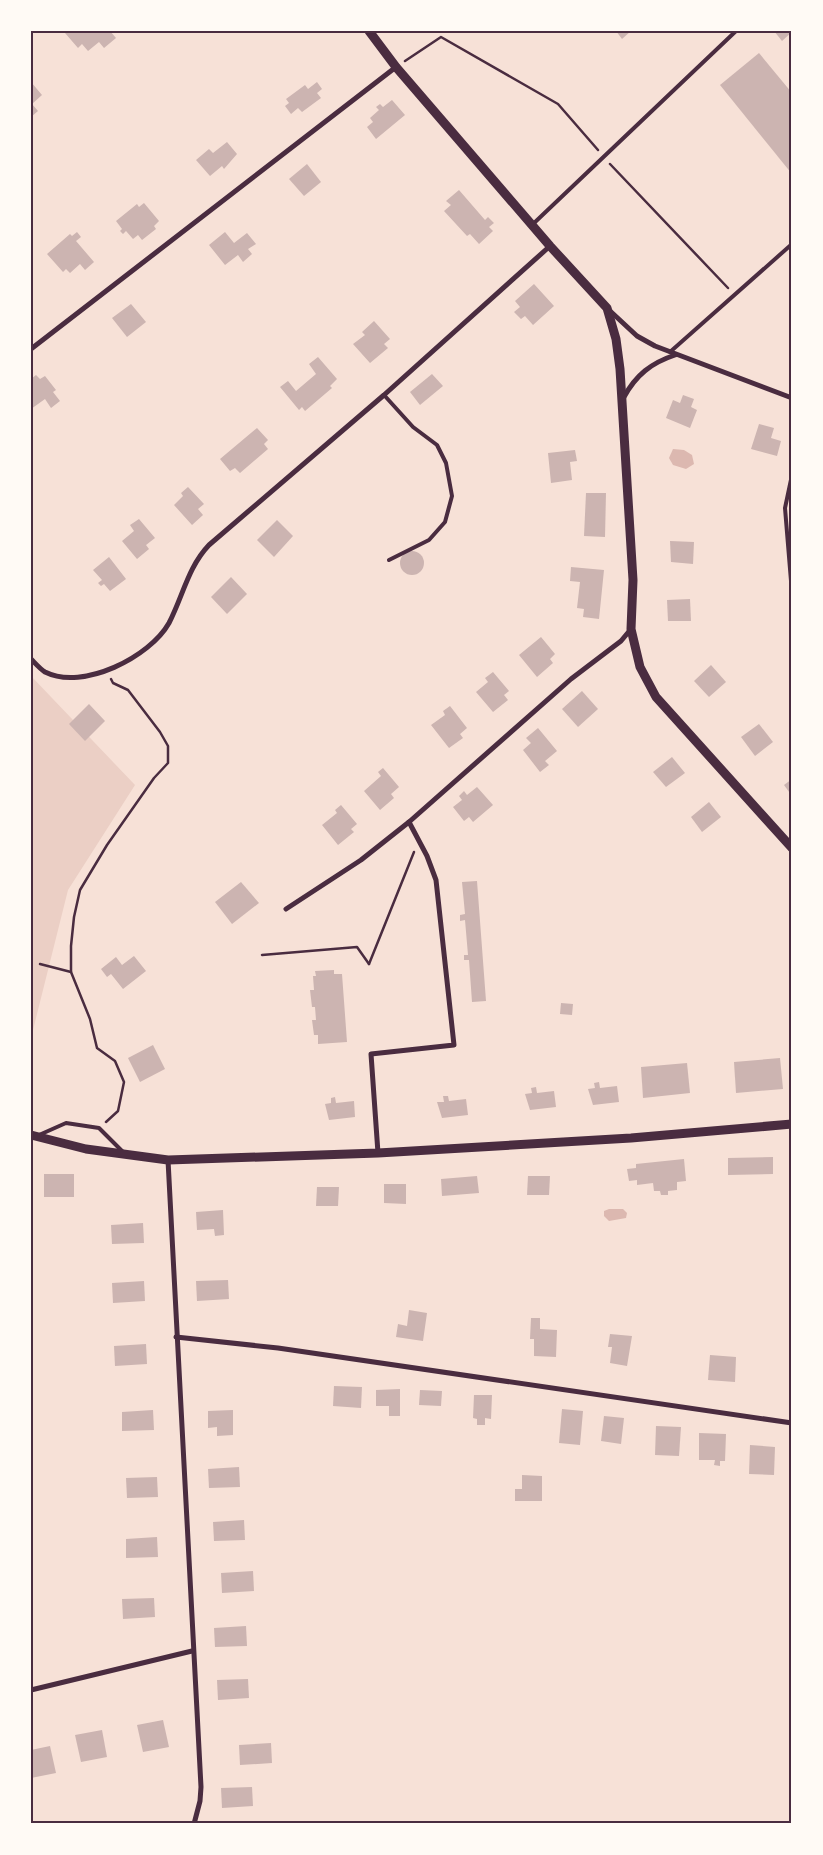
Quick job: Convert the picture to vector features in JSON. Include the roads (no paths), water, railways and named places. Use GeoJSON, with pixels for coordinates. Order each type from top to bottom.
{"type":"FeatureCollection","features":[{"type":"Feature","properties":{"kind":"street"},"geometry":{"type":"LineString","coordinates":[[369,31],[396,67],[534,224],[550,246],[607,308],[637,336],[669,353],[792,398]]}},
{"type":"Feature","properties":{"kind":"street"},"geometry":{"type":"LineString","coordinates":[[31,349],[396,67]]}},
{"type":"Feature","properties":{"kind":"street"},"geometry":{"type":"LineString","coordinates":[[31,659],[45,671],[62,676],[80,677],[108,670],[140,652],[168,624],[191,569],[209,545],[384,395],[550,246]]}},
{"type":"Feature","properties":{"kind":"street"},"geometry":{"type":"LineString","coordinates":[[607,308],[618,351],[633,587],[631,629],[640,668],[656,697],[792,848]]}},
{"type":"Feature","properties":{"kind":"street"},"geometry":{"type":"LineString","coordinates":[[622,400],[633,382],[646,368],[676,355]]}},
{"type":"Feature","properties":{"kind":"street"},"geometry":{"type":"LineString","coordinates":[[286,909],[361,860],[409,822],[572,679],[621,641],[631,629]]}},
{"type":"Feature","properties":{"kind":"street"},"geometry":{"type":"LineString","coordinates":[[378,1153],[371,1054],[454,1045],[437,888],[427,856],[409,822]]}},
{"type":"Feature","properties":{"kind":"street"},"geometry":{"type":"LineString","coordinates":[[34,1136],[126,1155],[168,1160],[378,1153],[631,1138],[792,1124]]}},
{"type":"Feature","properties":{"kind":"street"},"geometry":{"type":"LineString","coordinates":[[168,1160],[192,1651],[201,1787],[200,1801],[194,1824]]}},
{"type":"Feature","properties":{"kind":"street"},"geometry":{"type":"LineString","coordinates":[[176,1337],[288,1349],[792,1422]]}},
{"type":"Feature","properties":{"kind":"street"},"geometry":{"type":"LineString","coordinates":[[31,1690],[192,1651]]}},
{"type":"Feature","properties":{"kind":"lane"},"geometry":{"type":"LineString","coordinates":[[534,224],[736,31]]}},
{"type":"Feature","properties":{"kind":"lane"},"geometry":{"type":"LineString","coordinates":[[669,353],[792,244]]}},
{"type":"Feature","properties":{"kind":"lane"},"geometry":{"type":"LineString","coordinates":[[384,395],[413,427],[437,445],[446,463],[452,496],[445,522],[429,540],[389,560]]}},
{"type":"Feature","properties":{"kind":"lane"},"geometry":{"type":"LineString","coordinates":[[792,475],[785,508],[792,593]]}},
{"type":"Feature","properties":{"kind":"lane"},"geometry":{"type":"LineString","coordinates":[[34,1136],[66,1122],[100,1128],[126,1155]]}}]}
